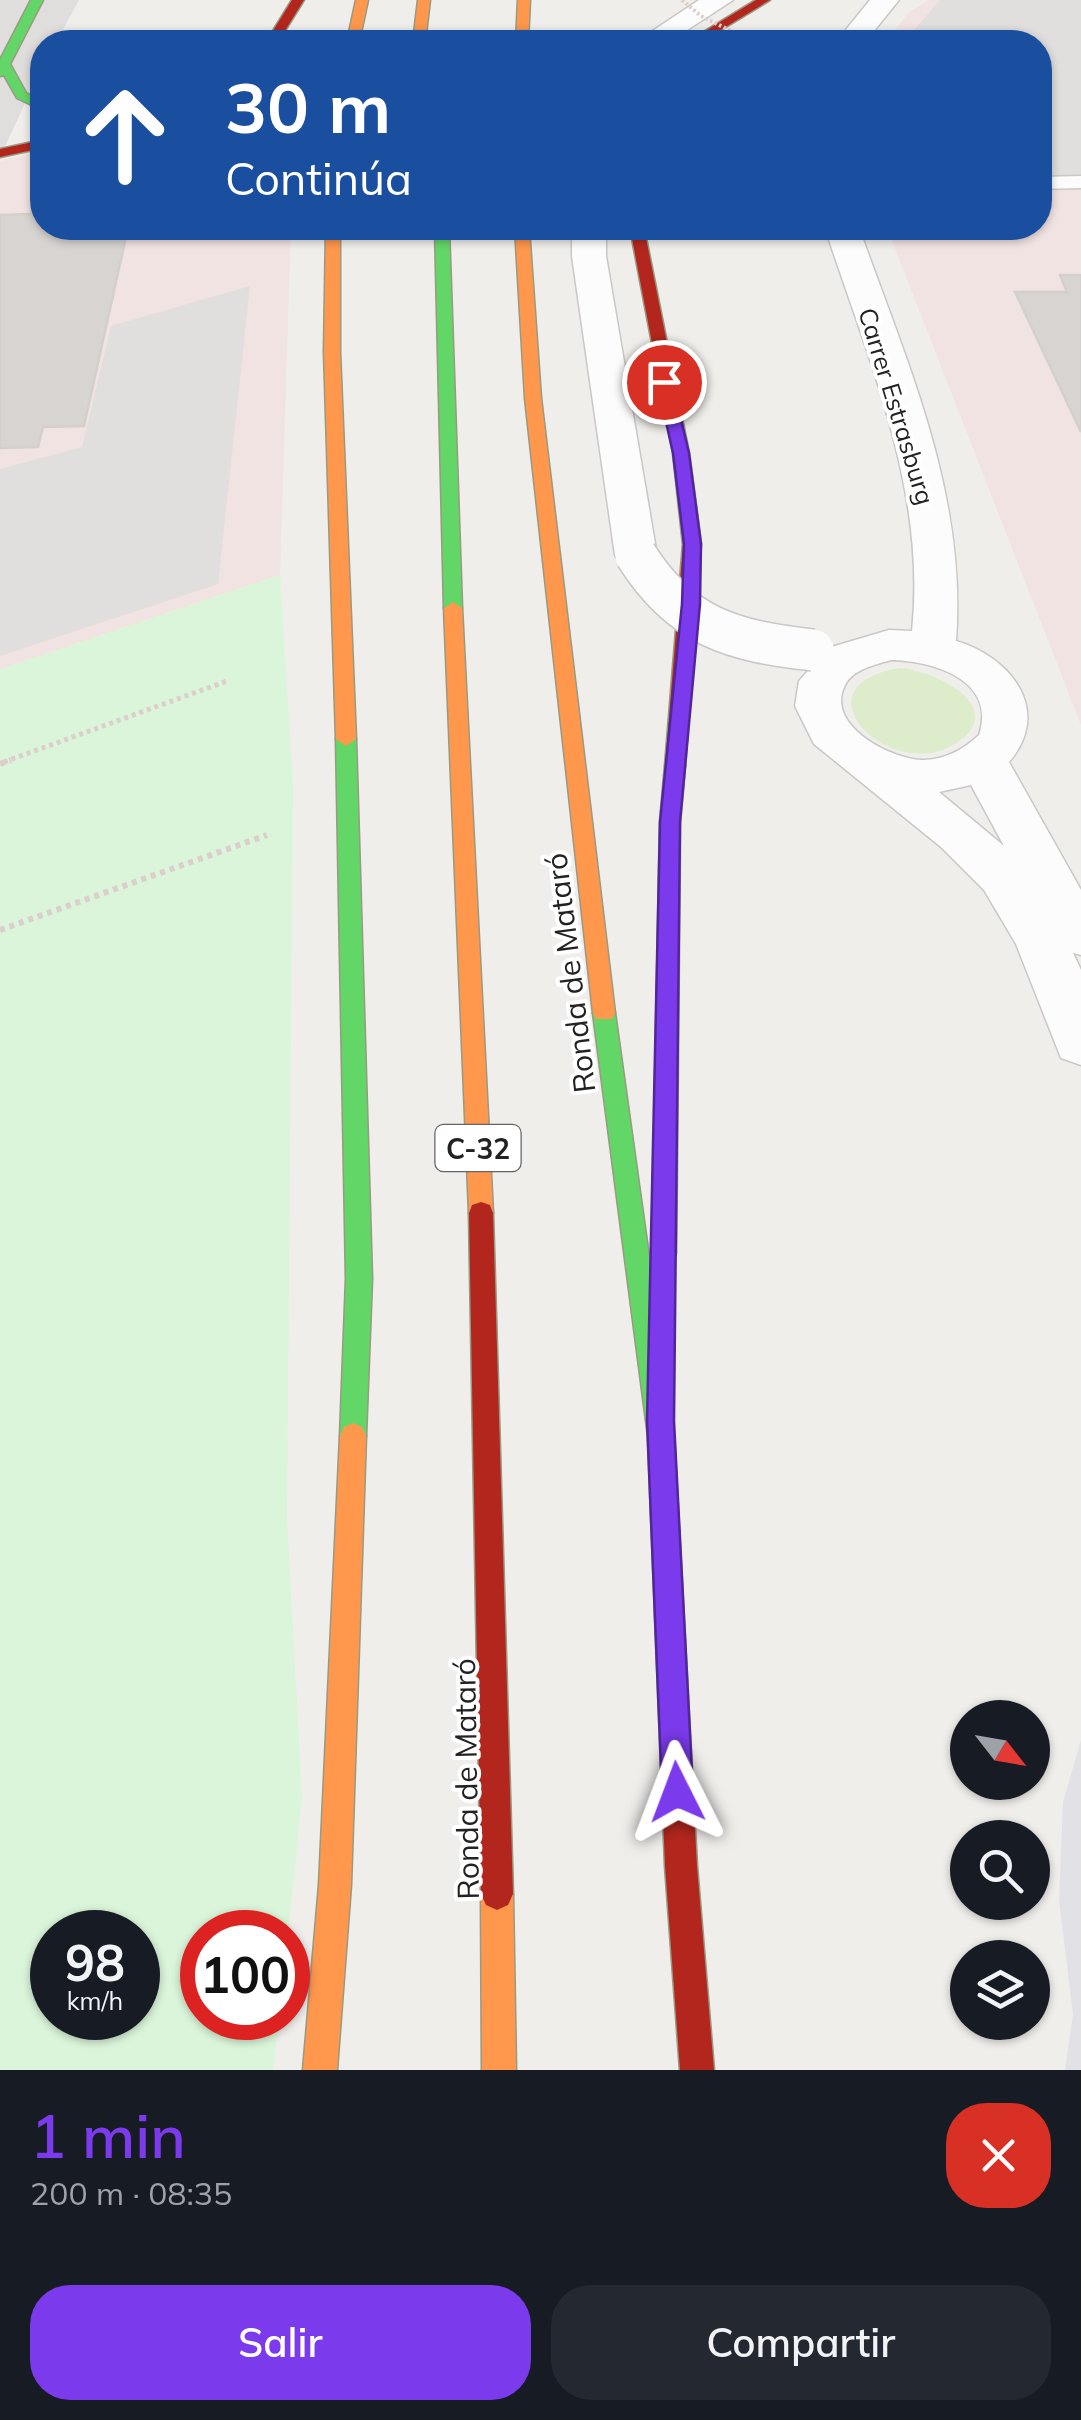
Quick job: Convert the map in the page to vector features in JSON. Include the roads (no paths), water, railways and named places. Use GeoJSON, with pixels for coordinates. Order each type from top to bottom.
{"type":"FeatureCollection","features":[{"type":"Feature","properties":{"kind":"main road"},"geometry":{"type":"LineString","coordinates":[[30,100],[21,96],[3,68],[38,0]]}},
{"type":"Feature","properties":{"kind":"main road"},"geometry":{"type":"LineString","coordinates":[[356,30],[362,0]]}},
{"type":"Feature","properties":{"kind":"main road"},"geometry":{"type":"LineString","coordinates":[[420,30],[424,0]]}},
{"type":"Feature","properties":{"kind":"main road"},"geometry":{"type":"LineString","coordinates":[[523,30],[524,0]]}},
{"type":"Feature","properties":{"kind":"main road"},"geometry":{"type":"LineString","coordinates":[[713,30],[764,0]]}},
{"type":"Feature","properties":{"kind":"main road"},"geometry":{"type":"LineString","coordinates":[[264,30],[292,10]]}},
{"type":"Feature","properties":{"kind":"main road"},"geometry":{"type":"LineString","coordinates":[[0,154],[30,147]]}},
{"type":"Feature","properties":{"kind":"main road"},"geometry":{"type":"LineString","coordinates":[[320,2070],[336,1866],[359,1279],[356,996],[332,352],[333,240]]}},
{"type":"Feature","properties":{"kind":"main road","name":"Ronda de Mataró"},"geometry":{"type":"LineString","coordinates":[[442,240],[441,413],[470,947],[486,1353],[499,2070]]}},
{"type":"Feature","properties":{"kind":"main road","name":"Ronda de Mataró"},"geometry":{"type":"LineString","coordinates":[[523,240],[534,398],[598,972],[660,1421],[680,1866],[697,2070]]}},
{"type":"Feature","properties":{"kind":"main road"},"geometry":{"type":"LineString","coordinates":[[640,240],[681,453],[692,544],[691,604],[670,822],[660,1421]]}},
{"type":"Feature","properties":{"kind":"main road"},"geometry":{"type":"LineString","coordinates":[[422,366],[441,413]]}},
{"type":"Feature","properties":{"kind":"street"},"geometry":{"type":"LineString","coordinates":[[670,30],[719,0]]}},
{"type":"Feature","properties":{"kind":"street"},"geometry":{"type":"LineString","coordinates":[[860,30],[885,0]]}},
{"type":"Feature","properties":{"kind":"street"},"geometry":{"type":"LineString","coordinates":[[589,240],[636,556],[651,583],[671,606],[706,626],[756,645],[831,652],[889,645],[933,648],[963,660],[987,677],[1003,698],[1009,721],[1003,743],[985,761],[953,774],[876,768]]}},
{"type":"Feature","properties":{"kind":"street","name":"Carrer Estrasburg"},"geometry":{"type":"LineString","coordinates":[[846,240],[907,425],[930,514],[938,619],[933,648]]}},
{"type":"Feature","properties":{"kind":"street"},"geometry":{"type":"LineString","coordinates":[[831,652],[816,698],[822,724],[844,749],[876,768],[984,858],[1018,902],[1051,958],[1081,1042]]}},
{"type":"Feature","properties":{"kind":"street"},"geometry":{"type":"LineString","coordinates":[[985,761],[1000,796],[1081,935]]}},
{"type":"Feature","properties":{"kind":"lane"},"geometry":{"type":"LineString","coordinates":[[1052,183],[1081,182]]}}]}
